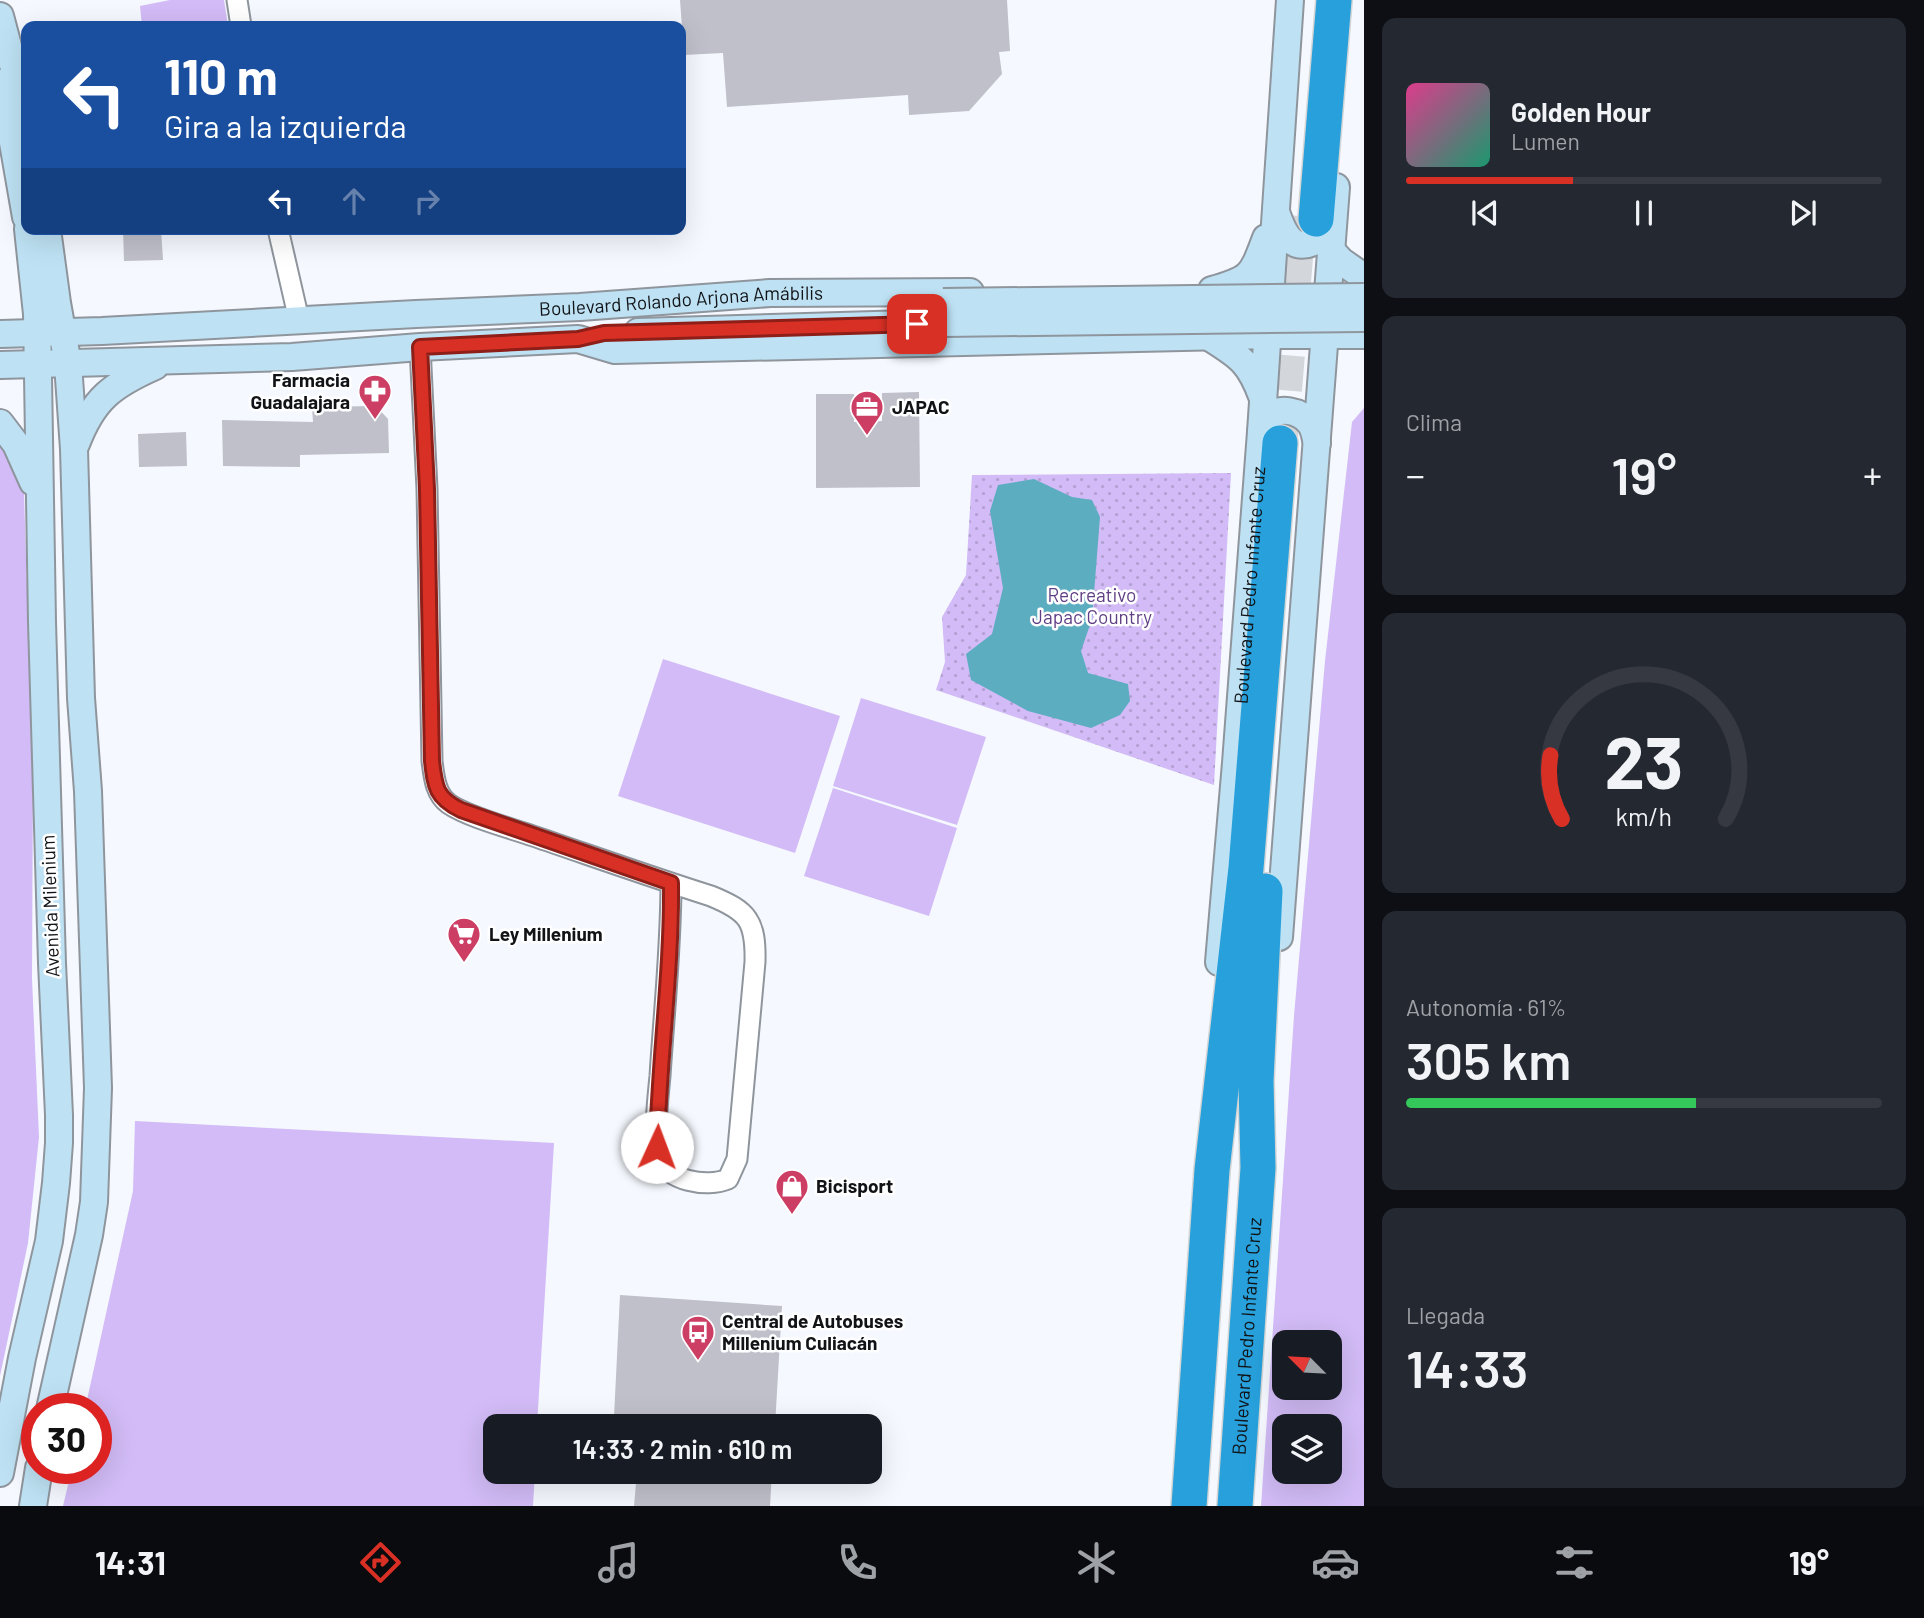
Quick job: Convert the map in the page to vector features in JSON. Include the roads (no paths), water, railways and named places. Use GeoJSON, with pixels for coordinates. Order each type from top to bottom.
{"type":"FeatureCollection","features":[{"type":"Feature","properties":{"kind":"highway","name":"Boulevard Pedro Infante Cruz"},"geometry":{"type":"LineString","coordinates":[[1305,223],[1315,0]]}},
{"type":"Feature","properties":{"kind":"highway","name":"Boulevard Pedro Infante Cruz"},"geometry":{"type":"LineString","coordinates":[[1305,223],[1334,0]]}},
{"type":"Feature","properties":{"kind":"highway","name":"Boulevard Pedro Infante Cruz"},"geometry":{"type":"LineString","coordinates":[[1235,1506],[1258,1168],[1256,1081],[1289,440]]}},
{"type":"Feature","properties":{"kind":"highway","name":"Boulevard Pedro Infante Cruz"},"geometry":{"type":"LineString","coordinates":[[1189,1506],[1212,1170],[1246,868],[1289,440]]}},
{"type":"Feature","properties":{"kind":"street"},"geometry":{"type":"LineString","coordinates":[[237,0],[240,21]]}},
{"type":"Feature","properties":{"kind":"street","name":"Boulevard Pedro Infante Cruz"},"geometry":{"type":"LineString","coordinates":[[1290,0],[1305,223],[1328,288],[1353,332],[1319,406],[1289,440],[1263,399],[1270,289],[1305,223],[1350,0]]}},
{"type":"Feature","properties":{"kind":"street"},"geometry":{"type":"LineString","coordinates":[[0,16],[21,180]]}},
{"type":"Feature","properties":{"kind":"street"},"geometry":{"type":"LineString","coordinates":[[0,83],[12,114]]}},
{"type":"Feature","properties":{"kind":"street"},"geometry":{"type":"LineString","coordinates":[[1212,290],[1238,283],[1248,276],[1255,265],[1305,223],[1341,261],[1364,277]]}},
{"type":"Feature","properties":{"kind":"street"},"geometry":{"type":"LineString","coordinates":[[29,235],[37,311],[68,363],[74,449],[81,698],[88,792],[90,899],[97,1012],[94,1202],[54,1393]]}},
{"type":"Feature","properties":{"kind":"street"},"geometry":{"type":"LineString","coordinates":[[47,235],[50,333]]}},
{"type":"Feature","properties":{"kind":"street"},"geometry":{"type":"LineString","coordinates":[[279,235],[299,320]]}},
{"type":"Feature","properties":{"kind":"street","name":"Boulevard Rolando Arjona Amábilis"},"geometry":{"type":"LineString","coordinates":[[0,334],[580,307],[770,293],[1212,290],[1364,286]]}},
{"type":"Feature","properties":{"kind":"street"},"geometry":{"type":"LineString","coordinates":[[943,313],[1364,297]]}},
{"type":"Feature","properties":{"kind":"street"},"geometry":{"type":"LineString","coordinates":[[580,307],[647,324]]}},
{"type":"Feature","properties":{"kind":"street"},"geometry":{"type":"LineString","coordinates":[[943,313],[1353,332],[1349,351],[1323,386],[1319,406]]}},
{"type":"Feature","properties":{"kind":"street","name":"Boulevard Rolando Arjona Amábilis"},"geometry":{"type":"LineString","coordinates":[[647,324],[943,313]]}},
{"type":"Feature","properties":{"kind":"street"},"geometry":{"type":"LineString","coordinates":[[578,339],[647,324]]}},
{"type":"Feature","properties":{"kind":"street","name":"Boulevard Rolando Arjona Amábilis"},"geometry":{"type":"LineString","coordinates":[[0,365],[292,357],[578,339],[615,350],[626,350],[1353,332]]}},
{"type":"Feature","properties":{"kind":"street","name":"Avenida Milenium"},"geometry":{"type":"LineString","coordinates":[[0,1473],[22,1358],[49,1241],[59,1143],[37,363],[50,333]]}},
{"type":"Feature","properties":{"kind":"street"},"geometry":{"type":"LineString","coordinates":[[1209,337],[1235,352],[1248,366],[1263,399]]}},
{"type":"Feature","properties":{"kind":"street"},"geometry":{"type":"LineString","coordinates":[[420,347],[427,489],[432,761],[438,793],[447,803],[474,815],[727,902],[744,913],[755,940],[737,1159],[728,1179],[722,1182],[681,1179],[671,1174],[663,1167],[657,1147],[671,883]]}},
{"type":"Feature","properties":{"kind":"street"},"geometry":{"type":"LineString","coordinates":[[74,449],[85,421],[102,398],[115,387],[164,362]]}},
{"type":"Feature","properties":{"kind":"street"},"geometry":{"type":"LineString","coordinates":[[0,423],[23,456],[39,497]]}},
{"type":"Feature","properties":{"kind":"street"},"geometry":{"type":"LineString","coordinates":[[59,1143],[97,1145]]}},
{"type":"Feature","properties":{"kind":"street"},"geometry":{"type":"LineString","coordinates":[[33,1506],[36,1484]]}},
{"type":"Feature","properties":{"kind":"water"},"geometry":{"type":"Polygon","coordinates":[[[1034,479],[1072,497],[1092,500],[1100,517],[1092,619],[1081,651],[1088,673],[1128,684],[1130,701],[1120,715],[1091,728],[1028,711],[971,680],[966,654],[992,634],[1003,588],[990,511],[998,485],[1034,479]]]}},
{"type":"Feature","properties":{"kind":"tunnel"},"geometry":{"type":"LineString","coordinates":[[1280,443],[1299,216]]}},
{"type":"Feature","properties":{"kind":"place","name":"Farmacia Guadalajara"},"geometry":{"type":"Point","coordinates":[375,421]}},
{"type":"Feature","properties":{"kind":"place","name":"JAPAC"},"geometry":{"type":"Point","coordinates":[867,437]}},
{"type":"Feature","properties":{"kind":"place","name":"Ley Millenium"},"geometry":{"type":"Point","coordinates":[464,964]}},
{"type":"Feature","properties":{"kind":"place","name":"Bicisport"},"geometry":{"type":"Point","coordinates":[792,1216]}},
{"type":"Feature","properties":{"kind":"place","name":"Central de Autobuses Millenium Culiacán"},"geometry":{"type":"Point","coordinates":[698,1362]}},
{"type":"Feature","properties":{"kind":"park label","name":"Recreativo Japac Country"},"geometry":{"type":"Point","coordinates":[1092,606]}}]}
